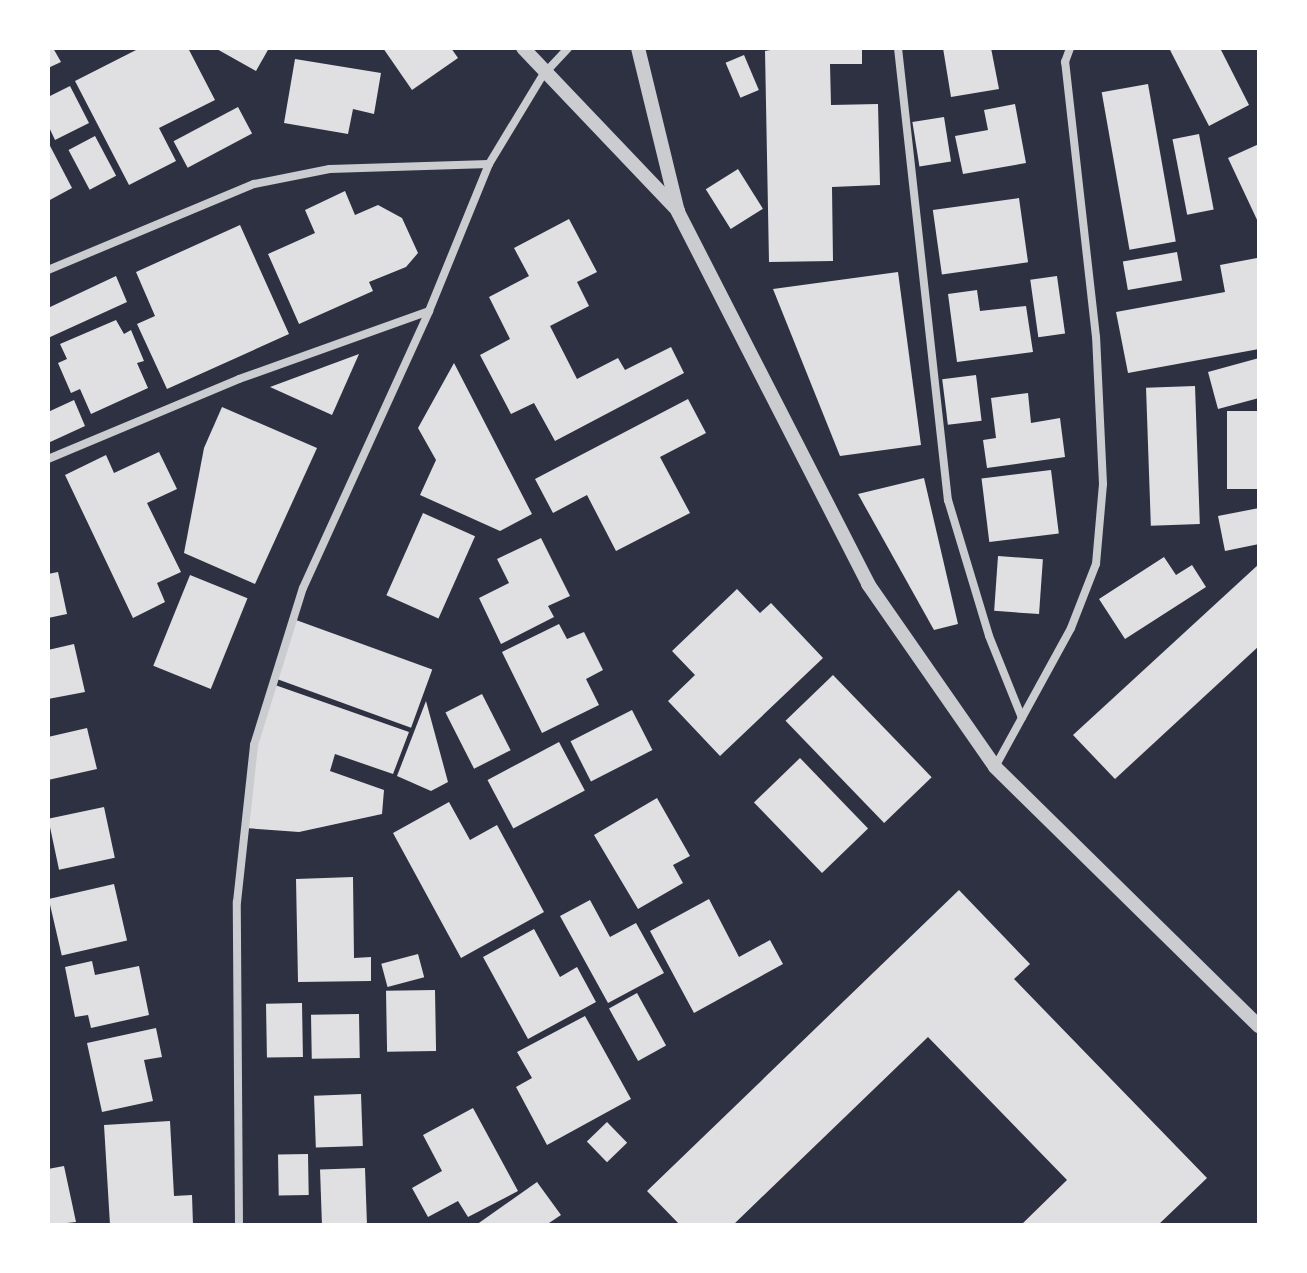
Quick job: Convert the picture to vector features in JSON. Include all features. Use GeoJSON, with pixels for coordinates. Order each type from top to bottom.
{"type":"FeatureCollection","features":[{"type":"Feature","properties":{"kind":"street"},"geometry":{"type":"LineString","coordinates":[[523,48],[543,75],[678,212]]}},
{"type":"Feature","properties":{"kind":"street"},"geometry":{"type":"LineString","coordinates":[[239,1225],[237,902],[254,745],[303,588],[429,311],[489,164],[543,75],[568,48]]}},
{"type":"Feature","properties":{"kind":"street"},"geometry":{"type":"LineString","coordinates":[[638,48],[678,212],[868,584],[995,767],[1259,1026]]}},
{"type":"Feature","properties":{"kind":"street"},"geometry":{"type":"LineString","coordinates":[[898,48],[948,500],[989,636],[1022,718]]}},
{"type":"Feature","properties":{"kind":"street"},"geometry":{"type":"LineString","coordinates":[[995,767],[1071,628],[1096,564],[1103,484],[1096,337],[1065,62],[1070,48]]}},
{"type":"Feature","properties":{"kind":"street"},"geometry":{"type":"LineString","coordinates":[[48,270],[254,184],[330,169],[489,164]]}},
{"type":"Feature","properties":{"kind":"street"},"geometry":{"type":"LineString","coordinates":[[48,459],[239,379],[429,311]]}},
{"type":"Feature","properties":{"kind":"building"},"geometry":{"type":"Polygon","coordinates":[[[48,48],[53,48],[61,62],[48,68],[48,48]]]}},
{"type":"Feature","properties":{"kind":"building"},"geometry":{"type":"Polygon","coordinates":[[[140,48],[188,48],[215,100],[159,128],[176,161],[129,185],[75,81],[140,48]]]}},
{"type":"Feature","properties":{"kind":"building"},"geometry":{"type":"Polygon","coordinates":[[[215,48],[269,48],[256,71],[215,48]]]}},
{"type":"Feature","properties":{"kind":"building"},"geometry":{"type":"Polygon","coordinates":[[[383,48],[451,48],[458,58],[412,90],[383,48]]]}},
{"type":"Feature","properties":{"kind":"building"},"geometry":{"type":"Polygon","coordinates":[[[781,48],[862,48],[862,64],[830,64],[831,105],[878,104],[880,185],[832,187],[833,261],[769,262],[765,51],[781,48]]]}},
{"type":"Feature","properties":{"kind":"building"},"geometry":{"type":"Polygon","coordinates":[[[943,48],[991,48],[999,89],[951,97],[943,48]]]}},
{"type":"Feature","properties":{"kind":"building"},"geometry":{"type":"Polygon","coordinates":[[[1169,48],[1220,48],[1249,105],[1209,126],[1169,48]]]}},
{"type":"Feature","properties":{"kind":"building"},"geometry":{"type":"Polygon","coordinates":[[[744,55],[759,90],[740,98],[726,63],[744,55]]]}},
{"type":"Feature","properties":{"kind":"building"},"geometry":{"type":"Polygon","coordinates":[[[295,59],[381,73],[374,114],[353,109],[348,134],[284,123],[295,59]]]}},
{"type":"Feature","properties":{"kind":"building"},"geometry":{"type":"Polygon","coordinates":[[[1148,84],[1176,242],[1129,250],[1102,92],[1148,84]]]}},
{"type":"Feature","properties":{"kind":"building"},"geometry":{"type":"Polygon","coordinates":[[[70,86],[89,123],[55,140],[48,125],[48,97],[70,86]]]}},
{"type":"Feature","properties":{"kind":"building"},"geometry":{"type":"Polygon","coordinates":[[[1015,104],[1026,163],[963,174],[955,136],[988,130],[984,110],[1015,104]]]}},
{"type":"Feature","properties":{"kind":"building"},"geometry":{"type":"Polygon","coordinates":[[[238,107],[252,133],[188,168],[174,141],[238,107]]]}},
{"type":"Feature","properties":{"kind":"building"},"geometry":{"type":"Polygon","coordinates":[[[944,117],[951,161],[919,166],[912,122],[944,117]]]}},
{"type":"Feature","properties":{"kind":"building"},"geometry":{"type":"Polygon","coordinates":[[[1199,134],[1214,210],[1187,215],[1172,139],[1199,134]]]}},
{"type":"Feature","properties":{"kind":"building"},"geometry":{"type":"Polygon","coordinates":[[[95,136],[116,176],[90,190],[69,150],[95,136]]]}},
{"type":"Feature","properties":{"kind":"building"},"geometry":{"type":"Polygon","coordinates":[[[48,142],[72,188],[48,201],[48,142]]]}},
{"type":"Feature","properties":{"kind":"building"},"geometry":{"type":"Polygon","coordinates":[[[1259,144],[1259,224],[1228,158],[1259,144]]]}},
{"type":"Feature","properties":{"kind":"building"},"geometry":{"type":"Polygon","coordinates":[[[738,169],[763,209],[731,229],[706,189],[738,169]]]}},
{"type":"Feature","properties":{"kind":"building"},"geometry":{"type":"Polygon","coordinates":[[[345,191],[355,215],[378,205],[402,218],[418,253],[406,267],[369,282],[373,291],[299,324],[268,254],[315,233],[305,210],[345,191]]]}},
{"type":"Feature","properties":{"kind":"building"},"geometry":{"type":"Polygon","coordinates":[[[1019,198],[1028,262],[942,274],[933,210],[1019,198]]]}},
{"type":"Feature","properties":{"kind":"building"},"geometry":{"type":"Polygon","coordinates":[[[569,219],[597,272],[577,282],[589,306],[550,326],[577,379],[618,358],[625,370],[671,347],[684,373],[555,441],[534,403],[511,414],[480,355],[510,339],[489,297],[529,276],[514,248],[569,219]]]}},
{"type":"Feature","properties":{"kind":"building"},"geometry":{"type":"Polygon","coordinates":[[[240,225],[289,334],[167,389],[137,324],[155,316],[136,272],[240,225]]]}},
{"type":"Feature","properties":{"kind":"building"},"geometry":{"type":"Polygon","coordinates":[[[1177,252],[1182,281],[1128,290],[1123,262],[1177,252]]]}},
{"type":"Feature","properties":{"kind":"building"},"geometry":{"type":"Polygon","coordinates":[[[1257,258],[1259,349],[1128,373],[1116,312],[1225,292],[1220,265],[1257,258]]]}},
{"type":"Feature","properties":{"kind":"building"},"geometry":{"type":"Polygon","coordinates":[[[898,272],[921,445],[840,456],[773,289],[898,272]]]}},
{"type":"Feature","properties":{"kind":"building"},"geometry":{"type":"Polygon","coordinates":[[[116,276],[127,302],[48,338],[48,308],[116,276]]]}},
{"type":"Feature","properties":{"kind":"building"},"geometry":{"type":"Polygon","coordinates":[[[1057,276],[1065,333],[1038,337],[1030,280],[1057,276]]]}},
{"type":"Feature","properties":{"kind":"building"},"geometry":{"type":"Polygon","coordinates":[[[977,290],[980,311],[1026,306],[1033,352],[957,362],[948,294],[977,290]]]}},
{"type":"Feature","properties":{"kind":"building"},"geometry":{"type":"Polygon","coordinates":[[[116,320],[124,334],[131,330],[144,361],[137,363],[148,388],[91,414],[80,389],[71,393],[58,363],[67,359],[60,344],[116,320]]]}},
{"type":"Feature","properties":{"kind":"building"},"geometry":{"type":"Polygon","coordinates":[[[359,354],[332,415],[270,387],[359,354]]]}},
{"type":"Feature","properties":{"kind":"building"},"geometry":{"type":"Polygon","coordinates":[[[1259,358],[1259,398],[1218,409],[1208,372],[1259,358]]]}},
{"type":"Feature","properties":{"kind":"building"},"geometry":{"type":"Polygon","coordinates":[[[454,363],[532,514],[500,531],[420,495],[436,460],[418,428],[454,363]]]}},
{"type":"Feature","properties":{"kind":"building"},"geometry":{"type":"Polygon","coordinates":[[[976,375],[982,421],[948,425],[942,379],[976,375]]]}},
{"type":"Feature","properties":{"kind":"building"},"geometry":{"type":"Polygon","coordinates":[[[1195,386],[1200,524],[1151,526],[1146,388],[1195,386]]]}},
{"type":"Feature","properties":{"kind":"building"},"geometry":{"type":"Polygon","coordinates":[[[1028,393],[1031,423],[1060,418],[1065,457],[987,468],[983,440],[996,438],[991,398],[1028,393]]]}},
{"type":"Feature","properties":{"kind":"building"},"geometry":{"type":"Polygon","coordinates":[[[688,399],[706,433],[660,457],[690,513],[616,551],[587,495],[553,513],[535,479],[688,399]]]}},
{"type":"Feature","properties":{"kind":"building"},"geometry":{"type":"Polygon","coordinates":[[[74,400],[85,426],[48,443],[48,412],[74,400]]]}},
{"type":"Feature","properties":{"kind":"building"},"geometry":{"type":"Polygon","coordinates":[[[222,407],[317,448],[255,584],[184,553],[204,448],[222,407]]]}},
{"type":"Feature","properties":{"kind":"building"},"geometry":{"type":"Polygon","coordinates":[[[1227,411],[1259,411],[1259,489],[1227,489],[1227,411]]]}},
{"type":"Feature","properties":{"kind":"building"},"geometry":{"type":"Polygon","coordinates":[[[159,452],[177,489],[147,503],[181,572],[157,583],[165,602],[133,618],[65,475],[106,455],[114,473],[159,452]]]}},
{"type":"Feature","properties":{"kind":"building"},"geometry":{"type":"Polygon","coordinates":[[[1051,470],[1059,534],[989,542],[982,479],[1051,470]]]}},
{"type":"Feature","properties":{"kind":"building"},"geometry":{"type":"Polygon","coordinates":[[[924,478],[958,624],[934,630],[858,494],[924,478]]]}},
{"type":"Feature","properties":{"kind":"building"},"geometry":{"type":"Polygon","coordinates":[[[1259,508],[1259,544],[1225,551],[1218,516],[1259,508]]]}},
{"type":"Feature","properties":{"kind":"building"},"geometry":{"type":"Polygon","coordinates":[[[423,513],[475,536],[438,618],[386,595],[423,513]]]}},
{"type":"Feature","properties":{"kind":"building"},"geometry":{"type":"Polygon","coordinates":[[[541,538],[570,596],[548,606],[554,617],[501,644],[479,598],[509,583],[497,559],[541,538]]]}},
{"type":"Feature","properties":{"kind":"building"},"geometry":{"type":"Polygon","coordinates":[[[998,556],[1043,559],[1039,614],[994,611],[998,556]]]}},
{"type":"Feature","properties":{"kind":"building"},"geometry":{"type":"Polygon","coordinates":[[[1164,557],[1176,575],[1192,565],[1206,587],[1125,639],[1099,599],[1164,557]]]}},
{"type":"Feature","properties":{"kind":"building"},"geometry":{"type":"Polygon","coordinates":[[[1259,564],[1259,646],[1115,779],[1073,735],[1259,564]]]}},
{"type":"Feature","properties":{"kind":"building"},"geometry":{"type":"Polygon","coordinates":[[[58,572],[67,614],[48,618],[48,574],[58,572]]]}},
{"type":"Feature","properties":{"kind":"building"},"geometry":{"type":"Polygon","coordinates":[[[190,575],[247,598],[211,689],[153,666],[190,575]]]}},
{"type":"Feature","properties":{"kind":"building"},"geometry":{"type":"Polygon","coordinates":[[[737,589],[760,613],[771,603],[823,658],[720,756],[668,701],[695,675],[672,651],[737,589]]]}},
{"type":"Feature","properties":{"kind":"building"},"geometry":{"type":"Polygon","coordinates":[[[296,620],[432,670],[411,728],[275,678],[296,620]]]}},
{"type":"Feature","properties":{"kind":"building"},"geometry":{"type":"Polygon","coordinates":[[[559,624],[567,639],[584,632],[603,670],[586,679],[599,705],[542,733],[502,652],[559,624]]]}},
{"type":"Feature","properties":{"kind":"building"},"geometry":{"type":"Polygon","coordinates":[[[74,644],[85,692],[48,699],[48,650],[74,644]]]}},
{"type":"Feature","properties":{"kind":"building"},"geometry":{"type":"Polygon","coordinates":[[[833,675],[932,777],[884,823],[786,721],[833,675]]]}},
{"type":"Feature","properties":{"kind":"building"},"geometry":{"type":"Polygon","coordinates":[[[275,685],[409,732],[393,774],[335,754],[330,771],[384,790],[382,814],[299,832],[245,828],[254,745],[275,685]]]}},
{"type":"Feature","properties":{"kind":"building"},"geometry":{"type":"Polygon","coordinates":[[[482,694],[511,750],[474,769],[445,713],[482,694]]]}},
{"type":"Feature","properties":{"kind":"building"},"geometry":{"type":"Polygon","coordinates":[[[426,701],[448,782],[431,791],[397,776],[426,701]]]}},
{"type":"Feature","properties":{"kind":"building"},"geometry":{"type":"Polygon","coordinates":[[[632,710],[652,750],[591,781],[571,741],[632,710]]]}},
{"type":"Feature","properties":{"kind":"building"},"geometry":{"type":"Polygon","coordinates":[[[87,728],[97,769],[48,780],[48,737],[87,728]]]}},
{"type":"Feature","properties":{"kind":"building"},"geometry":{"type":"Polygon","coordinates":[[[559,742],[585,791],[513,829],[487,780],[559,742]]]}},
{"type":"Feature","properties":{"kind":"building"},"geometry":{"type":"Polygon","coordinates":[[[800,758],[868,828],[822,873],[754,802],[800,758]]]}},
{"type":"Feature","properties":{"kind":"building"},"geometry":{"type":"Polygon","coordinates":[[[657,798],[690,856],[673,865],[683,883],[638,909],[594,835],[657,798]]]}},
{"type":"Feature","properties":{"kind":"building"},"geometry":{"type":"Polygon","coordinates":[[[449,802],[470,840],[497,825],[544,912],[461,958],[393,833],[449,802]]]}},
{"type":"Feature","properties":{"kind":"building"},"geometry":{"type":"Polygon","coordinates":[[[104,807],[115,858],[59,870],[48,819],[104,807]]]}},
{"type":"Feature","properties":{"kind":"building"},"geometry":{"type":"Polygon","coordinates":[[[353,877],[354,958],[371,957],[371,981],[298,982],[296,879],[353,877]]]}},
{"type":"Feature","properties":{"kind":"building"},"geometry":{"type":"Polygon","coordinates":[[[114,884],[127,941],[62,956],[49,899],[114,884]]]}},
{"type":"Feature","properties":{"kind":"building"},"geometry":{"type":"Polygon","coordinates":[[[959,890],[1030,964],[1014,979],[1207,1178],[1158,1225],[1021,1225],[1067,1180],[928,1037],[733,1225],[680,1225],[647,1191],[959,890]]]}},
{"type":"Feature","properties":{"kind":"building"},"geometry":{"type":"Polygon","coordinates":[[[709,899],[739,957],[770,940],[783,964],[694,1013],[650,931],[709,899]]]}},
{"type":"Feature","properties":{"kind":"building"},"geometry":{"type":"Polygon","coordinates":[[[590,900],[610,937],[636,923],[664,973],[608,1003],[560,916],[590,900]]]}},
{"type":"Feature","properties":{"kind":"building"},"geometry":{"type":"Polygon","coordinates":[[[534,929],[560,977],[577,967],[596,1002],[528,1039],[483,957],[534,929]]]}},
{"type":"Feature","properties":{"kind":"building"},"geometry":{"type":"Polygon","coordinates":[[[418,954],[424,977],[388,987],[381,964],[418,954]]]}},
{"type":"Feature","properties":{"kind":"building"},"geometry":{"type":"Polygon","coordinates":[[[92,961],[95,975],[139,966],[149,1015],[91,1028],[88,1015],[75,1017],[65,967],[92,961]]]}},
{"type":"Feature","properties":{"kind":"building"},"geometry":{"type":"Polygon","coordinates":[[[435,990],[436,1051],[387,1052],[386,991],[435,990]]]}},
{"type":"Feature","properties":{"kind":"building"},"geometry":{"type":"Polygon","coordinates":[[[637,993],[666,1045],[638,1061],[609,1009],[637,993]]]}},
{"type":"Feature","properties":{"kind":"building"},"geometry":{"type":"Polygon","coordinates":[[[302,1003],[303,1057],[267,1058],[266,1004],[302,1003]]]}},
{"type":"Feature","properties":{"kind":"building"},"geometry":{"type":"Polygon","coordinates":[[[359,1014],[360,1058],[312,1059],[311,1015],[359,1014]]]}},
{"type":"Feature","properties":{"kind":"building"},"geometry":{"type":"Polygon","coordinates":[[[585,1016],[631,1099],[547,1145],[516,1087],[532,1078],[517,1052],[585,1016]]]}},
{"type":"Feature","properties":{"kind":"building"},"geometry":{"type":"Polygon","coordinates":[[[156,1028],[162,1057],[144,1060],[153,1101],[102,1112],[87,1043],[156,1028]]]}},
{"type":"Feature","properties":{"kind":"building"},"geometry":{"type":"Polygon","coordinates":[[[361,1094],[363,1146],[316,1148],[314,1096],[361,1094]]]}},
{"type":"Feature","properties":{"kind":"building"},"geometry":{"type":"Polygon","coordinates":[[[473,1108],[518,1191],[468,1217],[458,1201],[428,1217],[412,1188],[442,1171],[423,1135],[473,1108]]]}},
{"type":"Feature","properties":{"kind":"building"},"geometry":{"type":"Polygon","coordinates":[[[170,1121],[174,1196],[192,1195],[193,1225],[110,1225],[104,1125],[170,1121]]]}},
{"type":"Feature","properties":{"kind":"building"},"geometry":{"type":"Polygon","coordinates":[[[607,1122],[627,1143],[607,1162],[587,1141],[607,1122]]]}},
{"type":"Feature","properties":{"kind":"building"},"geometry":{"type":"Polygon","coordinates":[[[308,1154],[309,1195],[279,1196],[278,1155],[308,1154]]]}},
{"type":"Feature","properties":{"kind":"building"},"geometry":{"type":"Polygon","coordinates":[[[64,1166],[76,1222],[48,1225],[48,1169],[64,1166]]]}},
{"type":"Feature","properties":{"kind":"building"},"geometry":{"type":"Polygon","coordinates":[[[365,1168],[367,1225],[322,1225],[320,1170],[365,1168]]]}},
{"type":"Feature","properties":{"kind":"building"},"geometry":{"type":"Polygon","coordinates":[[[537,1182],[561,1215],[546,1225],[476,1225],[537,1182]]]}}]}
